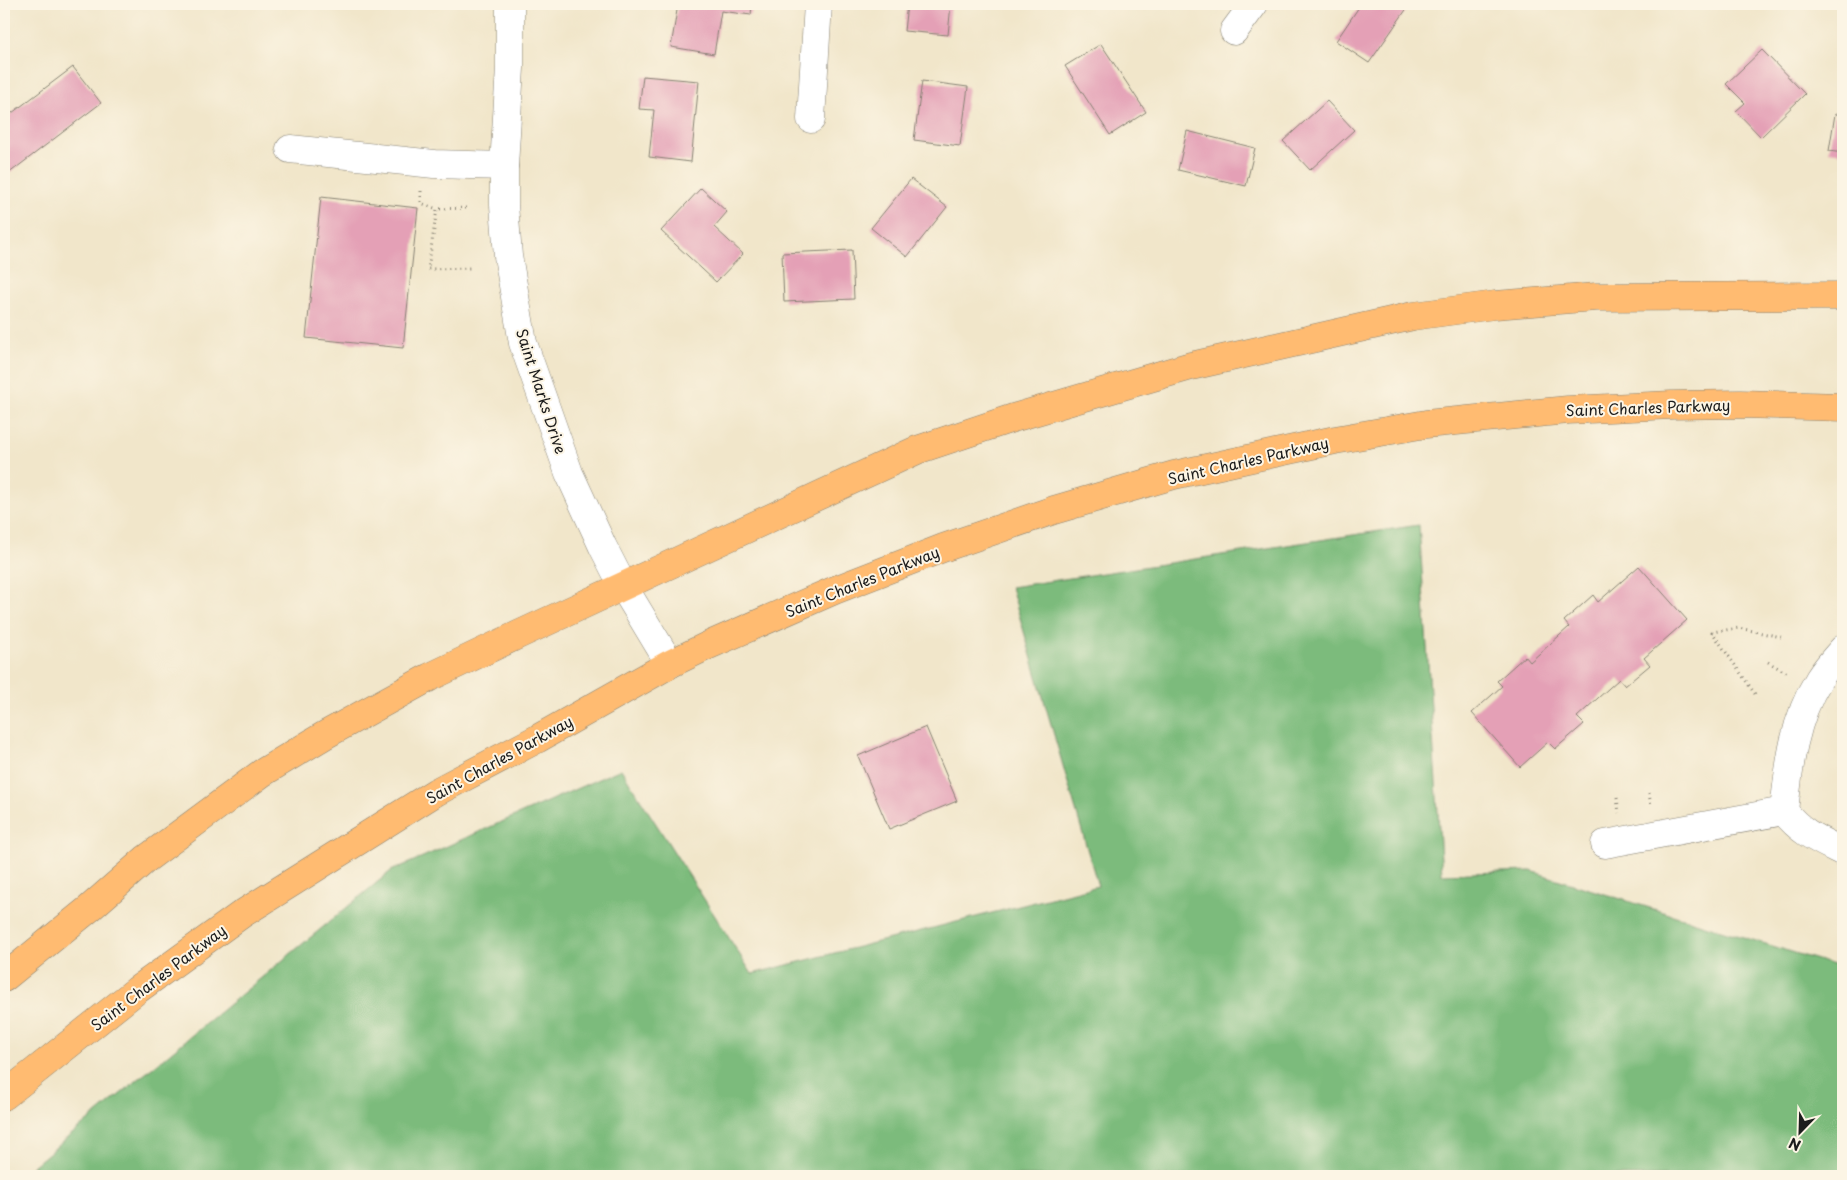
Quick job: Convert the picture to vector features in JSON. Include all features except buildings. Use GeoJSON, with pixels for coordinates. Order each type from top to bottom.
{"type":"FeatureCollection","features":[{"type":"Feature","properties":{"kind":"main road"},"geometry":{"type":"LineString","coordinates":[[4,978],[90,908],[146,859],[262,773],[325,735],[430,677],[916,450],[1013,418],[1191,366],[1413,316],[1495,305],[1596,296],[1843,296]]}},
{"type":"Feature","properties":{"kind":"main road","name":"Saint Charles Parkway"},"geometry":{"type":"LineString","coordinates":[[4,1096],[137,990],[242,914],[436,792],[537,739],[670,664],[835,590],[943,548],[1054,510],[1174,475],[1335,440],[1426,424],[1568,410],[1672,405],[1843,406]]}},
{"type":"Feature","properties":{"kind":"street","name":"Saint Marks Drive"},"geometry":{"type":"LineString","coordinates":[[510,4],[510,68],[504,166],[504,205],[508,256],[523,343],[569,473],[623,586],[670,664]]}},
{"type":"Feature","properties":{"kind":"street"},"geometry":{"type":"LineString","coordinates":[[811,120],[818,4]]}},
{"type":"Feature","properties":{"kind":"street"},"geometry":{"type":"LineString","coordinates":[[1234,31],[1254,4]]}},
{"type":"Feature","properties":{"kind":"street"},"geometry":{"type":"LineString","coordinates":[[290,149],[434,164],[504,166]]}},
{"type":"Feature","properties":{"kind":"street"},"geometry":{"type":"LineString","coordinates":[[1843,649],[1819,678],[1804,709],[1790,756],[1784,811],[1795,825],[1816,839],[1843,852]]}},
{"type":"Feature","properties":{"kind":"street"},"geometry":{"type":"LineString","coordinates":[[1605,844],[1784,811]]}},
{"type":"Feature","properties":{"kind":"path"},"geometry":{"type":"LineString","coordinates":[[421,203],[437,209],[466,208]]}},
{"type":"Feature","properties":{"kind":"path"},"geometry":{"type":"LineString","coordinates":[[437,209],[428,269],[472,268]]}},
{"type":"Feature","properties":{"kind":"path"},"geometry":{"type":"LineString","coordinates":[[1755,694],[1712,632],[1739,628],[1782,637]]}},
{"type":"Feature","properties":{"kind":"green space"},"geometry":{"type":"Polygon","coordinates":[[[1419,525],[1442,874],[1531,871],[1843,968],[1843,1176],[21,1176],[391,871],[621,769],[752,974],[1098,886],[1011,587],[1419,525]]]}}]}
